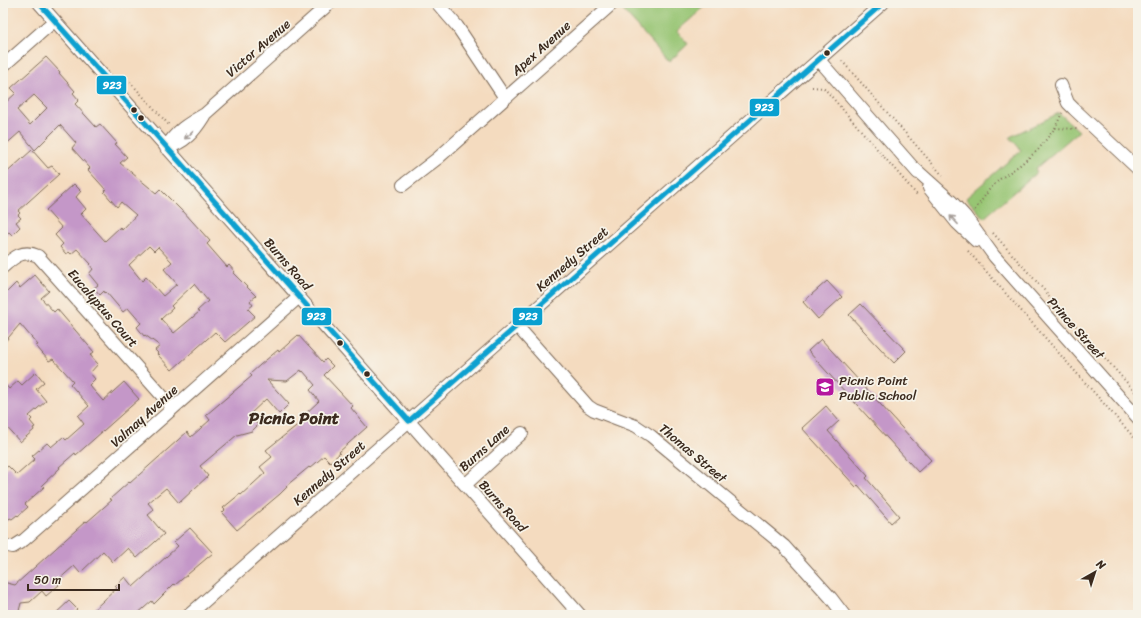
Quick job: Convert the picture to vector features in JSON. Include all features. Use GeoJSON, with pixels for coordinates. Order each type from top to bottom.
{"type":"FeatureCollection","features":[{"type":"Feature","properties":{"kind":"street","name":"Burns Road"},"geometry":{"type":"LineString","coordinates":[[39,3],[580,615]]}},
{"type":"Feature","properties":{"kind":"street","name":"Victor Avenue"},"geometry":{"type":"LineString","coordinates":[[166,148],[176,133],[188,123],[205,114],[330,3]]}},
{"type":"Feature","properties":{"kind":"street"},"geometry":{"type":"LineString","coordinates":[[438,3],[457,26],[506,98]]}},
{"type":"Feature","properties":{"kind":"street","name":"Apex Avenue"},"geometry":{"type":"LineString","coordinates":[[403,185],[438,158],[613,3]]}},
{"type":"Feature","properties":{"kind":"street","name":"Kennedy Street"},"geometry":{"type":"LineString","coordinates":[[189,615],[883,3]]}},
{"type":"Feature","properties":{"kind":"street"},"geometry":{"type":"LineString","coordinates":[[3,66],[54,21]]}},
{"type":"Feature","properties":{"kind":"street","name":"Prince Street"},"geometry":{"type":"LineString","coordinates":[[819,60],[914,167],[943,208],[957,223],[994,256],[1138,418]]}},
{"type":"Feature","properties":{"kind":"street"},"geometry":{"type":"LineString","coordinates":[[1061,85],[1068,102],[1074,109],[1138,169]]}},
{"type":"Feature","properties":{"kind":"street","name":"Eucalyptus Court"},"geometry":{"type":"LineString","coordinates":[[3,267],[20,254],[32,253],[38,256],[173,408]]}},
{"type":"Feature","properties":{"kind":"street","name":"Valmay Avenue"},"geometry":{"type":"LineString","coordinates":[[3,545],[12,547],[24,540],[299,297]]}},
{"type":"Feature","properties":{"kind":"street","name":"Thomas Street"},"geometry":{"type":"LineString","coordinates":[[517,326],[588,406],[594,410],[644,430],[784,546],[831,598],[844,615]]}},
{"type":"Feature","properties":{"kind":"street","name":"Burns Lane"},"geometry":{"type":"LineString","coordinates":[[465,485],[522,433]]}},
{"type":"Feature","properties":{"kind":"path"},"geometry":{"type":"LineString","coordinates":[[130,82],[172,129]]}},
{"type":"Feature","properties":{"kind":"path"},"geometry":{"type":"LineString","coordinates":[[812,87],[824,88],[921,199]]}},
{"type":"Feature","properties":{"kind":"path"},"geometry":{"type":"LineString","coordinates":[[974,211],[989,190],[1000,179],[1038,150],[1055,128],[1061,115]]}},
{"type":"Feature","properties":{"kind":"path"},"geometry":{"type":"LineString","coordinates":[[1055,128],[1077,129]]}},
{"type":"Feature","properties":{"kind":"path"},"geometry":{"type":"LineString","coordinates":[[964,246],[1138,442]]}},
{"type":"Feature","properties":{"kind":"green space"},"geometry":{"type":"Polygon","coordinates":[[[623,3],[709,3],[677,31],[688,44],[669,62],[619,6],[623,3]]]}},
{"type":"Feature","properties":{"kind":"green space"},"geometry":{"type":"Polygon","coordinates":[[[1059,113],[1079,131],[1035,169],[1037,172],[984,218],[966,198],[1021,150],[1010,137],[1059,113]]]}},
{"type":"Feature","properties":{"kind":"building"},"geometry":{"type":"Polygon","coordinates":[[[46,57],[75,91],[73,93],[79,100],[75,104],[96,127],[100,124],[127,157],[120,163],[156,193],[160,189],[183,211],[210,241],[207,244],[227,267],[229,265],[235,272],[233,273],[256,296],[250,301],[253,305],[248,309],[255,316],[225,342],[215,332],[172,370],[155,350],[160,346],[145,335],[144,336],[137,327],[141,323],[128,308],[123,312],[106,292],[105,293],[104,291],[100,295],[94,288],[98,285],[89,274],[93,269],[90,265],[91,264],[77,249],[71,254],[69,252],[66,254],[60,247],[63,244],[55,235],[62,228],[46,210],[74,184],[81,191],[76,197],[86,209],[81,214],[105,241],[120,227],[122,230],[136,215],[121,202],[117,207],[104,192],[106,190],[88,170],[90,168],[72,148],[76,143],[60,125],[35,150],[20,132],[3,147],[3,105],[16,93],[11,88],[46,57]],[[34,95],[17,110],[30,125],[47,108],[34,95]],[[149,246],[129,265],[142,281],[146,277],[163,296],[177,284],[164,269],[172,262],[158,247],[154,251],[149,246]],[[194,284],[171,306],[173,308],[161,319],[174,333],[199,312],[197,311],[208,301],[194,284]]]}},
{"type":"Feature","properties":{"kind":"building"},"geometry":{"type":"Polygon","coordinates":[[[32,150],[48,168],[52,166],[59,174],[18,211],[20,213],[18,215],[21,218],[16,222],[20,227],[12,235],[9,232],[3,237],[3,176],[32,150]]]}},
{"type":"Feature","properties":{"kind":"building"},"geometry":{"type":"Polygon","coordinates":[[[35,275],[49,291],[41,298],[54,312],[57,309],[94,352],[90,355],[98,364],[90,373],[95,379],[89,385],[103,401],[124,382],[139,399],[76,455],[75,453],[59,467],[60,468],[42,485],[44,487],[25,504],[28,507],[18,516],[17,515],[12,519],[10,518],[3,524],[3,470],[8,466],[17,475],[35,459],[32,456],[47,443],[51,447],[63,437],[66,440],[84,424],[78,416],[89,406],[70,384],[73,381],[53,359],[49,361],[36,346],[38,345],[20,324],[3,344],[3,296],[16,283],[20,288],[35,275]]]}},
{"type":"Feature","properties":{"kind":"building"},"geometry":{"type":"Polygon","coordinates":[[[827,281],[842,297],[818,319],[803,302],[827,281]]]}},
{"type":"Feature","properties":{"kind":"building"},"geometry":{"type":"Polygon","coordinates":[[[861,304],[906,351],[894,363],[849,315],[861,304]]]}},
{"type":"Feature","properties":{"kind":"building"},"geometry":{"type":"Polygon","coordinates":[[[298,335],[323,362],[326,359],[333,366],[324,375],[353,406],[351,408],[367,427],[339,452],[340,453],[330,462],[324,456],[310,468],[309,467],[286,486],[287,487],[280,494],[237,530],[222,513],[225,510],[223,508],[240,494],[241,495],[265,473],[260,467],[272,457],[266,450],[305,419],[303,416],[319,401],[310,390],[315,385],[301,370],[287,381],[267,380],[289,404],[279,414],[266,399],[249,415],[258,425],[252,431],[237,435],[200,466],[208,476],[179,503],[166,488],[148,503],[154,510],[148,515],[164,534],[137,558],[128,548],[113,562],[103,551],[80,573],[74,566],[56,582],[59,585],[46,596],[42,591],[30,602],[21,603],[18,615],[3,615],[3,582],[15,585],[187,432],[191,437],[210,420],[206,415],[252,376],[250,374],[260,365],[278,350],[279,352],[298,335]]]}},
{"type":"Feature","properties":{"kind":"building"},"geometry":{"type":"Polygon","coordinates":[[[821,339],[931,460],[918,472],[808,351],[821,339]]]}},
{"type":"Feature","properties":{"kind":"building"},"geometry":{"type":"Polygon","coordinates":[[[36,372],[44,382],[36,389],[46,401],[29,416],[32,419],[30,421],[35,427],[33,428],[34,430],[20,442],[3,423],[3,382],[9,389],[18,381],[22,385],[36,372]]]}},
{"type":"Feature","properties":{"kind":"building"},"geometry":{"type":"Polygon","coordinates":[[[826,406],[839,421],[828,431],[868,476],[866,478],[899,516],[891,523],[858,485],[856,487],[802,428],[826,406]]]}},
{"type":"Feature","properties":{"kind":"building"},"geometry":{"type":"Polygon","coordinates":[[[190,528],[213,553],[175,585],[174,584],[154,604],[152,601],[136,615],[88,615],[117,588],[115,586],[125,577],[133,587],[178,546],[174,542],[190,528]]]}},
{"type":"Feature","properties":{"kind":"building"},"geometry":{"type":"Polygon","coordinates":[[[69,601],[77,609],[71,615],[54,615],[69,601]]]}},
{"type":"Feature","properties":{"kind":"transit line","name":"923"},"geometry":{"type":"LineString","coordinates":[[39,3],[409,421]]}},
{"type":"Feature","properties":{"kind":"transit line","name":"923"},"geometry":{"type":"LineString","coordinates":[[409,421],[883,3]]}},
{"type":"Feature","properties":{"kind":"place","name":"Picnic Point Public School"},"geometry":{"type":"Point","coordinates":[825,387]}},
{"type":"Feature","properties":{"kind":"district","name":"Picnic Point"},"geometry":{"type":"Point","coordinates":[294,418]}}]}
